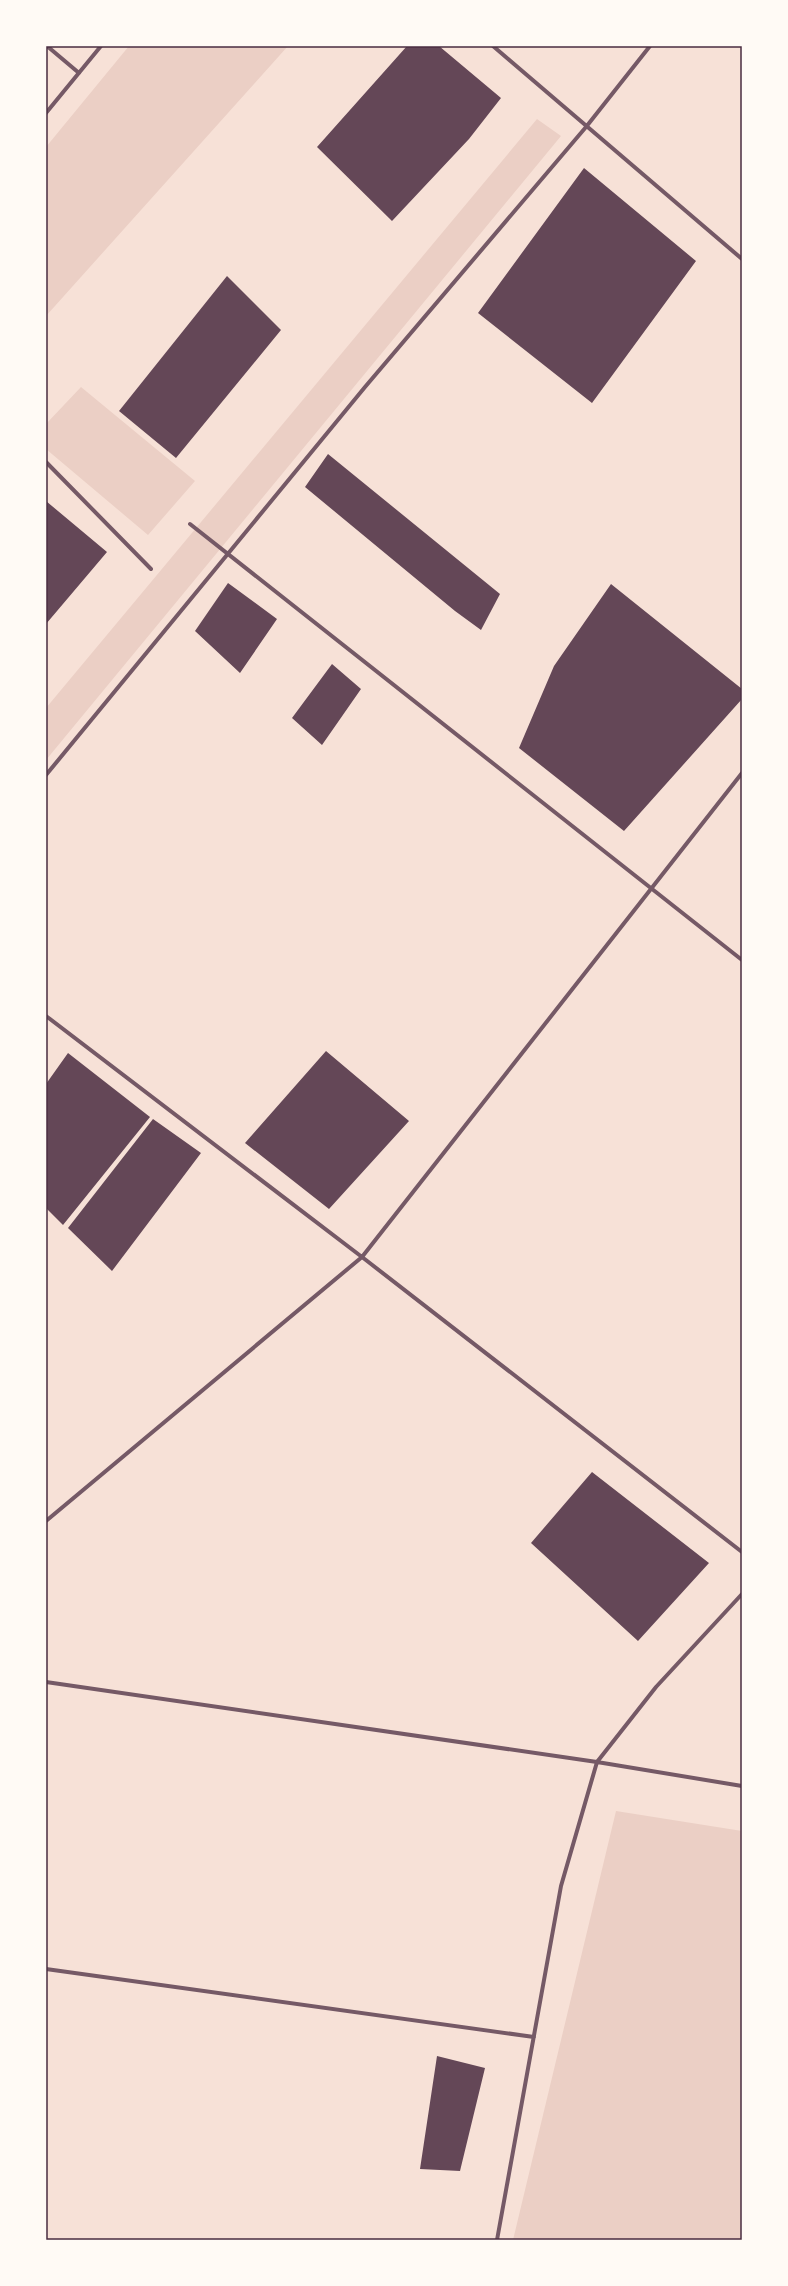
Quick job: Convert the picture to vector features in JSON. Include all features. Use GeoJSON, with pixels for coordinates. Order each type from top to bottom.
{"type":"FeatureCollection","features":[{"type":"Feature","properties":{"kind":"street"},"geometry":{"type":"LineString","coordinates":[[47,46],[79,73]]}},
{"type":"Feature","properties":{"kind":"street"},"geometry":{"type":"LineString","coordinates":[[46,114],[101,46]]}},
{"type":"Feature","properties":{"kind":"street"},"geometry":{"type":"LineString","coordinates":[[493,46],[742,259]]}},
{"type":"Feature","properties":{"kind":"street"},"geometry":{"type":"LineString","coordinates":[[46,775],[365,387],[586,126],[650,46]]}},
{"type":"Feature","properties":{"kind":"street"},"geometry":{"type":"LineString","coordinates":[[46,462],[152,569]]}},
{"type":"Feature","properties":{"kind":"street"},"geometry":{"type":"LineString","coordinates":[[190,524],[652,887],[742,960]]}},
{"type":"Feature","properties":{"kind":"street"},"geometry":{"type":"LineString","coordinates":[[46,1521],[362,1257],[742,773]]}},
{"type":"Feature","properties":{"kind":"street"},"geometry":{"type":"LineString","coordinates":[[46,1016],[362,1257],[742,1552]]}},
{"type":"Feature","properties":{"kind":"street"},"geometry":{"type":"LineString","coordinates":[[497,2240],[561,1886],[597,1762],[656,1687],[742,1594]]}},
{"type":"Feature","properties":{"kind":"street"},"geometry":{"type":"LineString","coordinates":[[46,1682],[597,1762],[742,1786]]}},
{"type":"Feature","properties":{"kind":"street"},"geometry":{"type":"LineString","coordinates":[[46,1969],[534,2037]]}},
{"type":"Feature","properties":{"kind":"shaded area"},"geometry":{"type":"Polygon","coordinates":[[[129,46],[288,46],[46,316],[46,147],[129,46]]]}},
{"type":"Feature","properties":{"kind":"shaded area"},"geometry":{"type":"Polygon","coordinates":[[[537,119],[561,136],[46,760],[46,708],[537,119]]]}},
{"type":"Feature","properties":{"kind":"shaded area"},"geometry":{"type":"Polygon","coordinates":[[[81,387],[195,481],[148,535],[46,449],[46,424],[81,387]]]}},
{"type":"Feature","properties":{"kind":"shaded area"},"geometry":{"type":"Polygon","coordinates":[[[616,1811],[742,1831],[742,2240],[513,2240],[616,1811]]]}},
{"type":"Feature","properties":{"kind":"building"},"geometry":{"type":"Polygon","coordinates":[[[407,46],[439,46],[501,98],[469,139],[392,221],[317,147],[407,46]]]}},
{"type":"Feature","properties":{"kind":"building"},"geometry":{"type":"Polygon","coordinates":[[[584,168],[696,261],[592,403],[478,313],[584,168]]]}},
{"type":"Feature","properties":{"kind":"building"},"geometry":{"type":"Polygon","coordinates":[[[227,276],[281,330],[176,458],[119,411],[227,276]]]}},
{"type":"Feature","properties":{"kind":"building"},"geometry":{"type":"Polygon","coordinates":[[[328,454],[500,594],[481,630],[455,611],[305,487],[328,454]]]}},
{"type":"Feature","properties":{"kind":"building"},"geometry":{"type":"Polygon","coordinates":[[[46,501],[107,552],[46,624],[46,501]]]}},
{"type":"Feature","properties":{"kind":"building"},"geometry":{"type":"Polygon","coordinates":[[[228,583],[277,619],[240,673],[195,631],[228,583]]]}},
{"type":"Feature","properties":{"kind":"building"},"geometry":{"type":"Polygon","coordinates":[[[611,584],[742,689],[742,699],[624,831],[519,748],[554,666],[611,584]]]}},
{"type":"Feature","properties":{"kind":"building"},"geometry":{"type":"Polygon","coordinates":[[[332,664],[361,689],[322,745],[292,718],[332,664]]]}},
{"type":"Feature","properties":{"kind":"building"},"geometry":{"type":"Polygon","coordinates":[[[326,1051],[409,1121],[329,1209],[245,1143],[326,1051]]]}},
{"type":"Feature","properties":{"kind":"building"},"geometry":{"type":"Polygon","coordinates":[[[68,1053],[150,1117],[63,1225],[46,1208],[46,1084],[68,1053]]]}},
{"type":"Feature","properties":{"kind":"building"},"geometry":{"type":"Polygon","coordinates":[[[153,1119],[201,1153],[112,1271],[68,1228],[153,1119]]]}},
{"type":"Feature","properties":{"kind":"building"},"geometry":{"type":"Polygon","coordinates":[[[592,1472],[709,1563],[638,1641],[531,1543],[592,1472]]]}},
{"type":"Feature","properties":{"kind":"building"},"geometry":{"type":"Polygon","coordinates":[[[437,2056],[485,2068],[460,2171],[420,2169],[437,2056]]]}}]}
